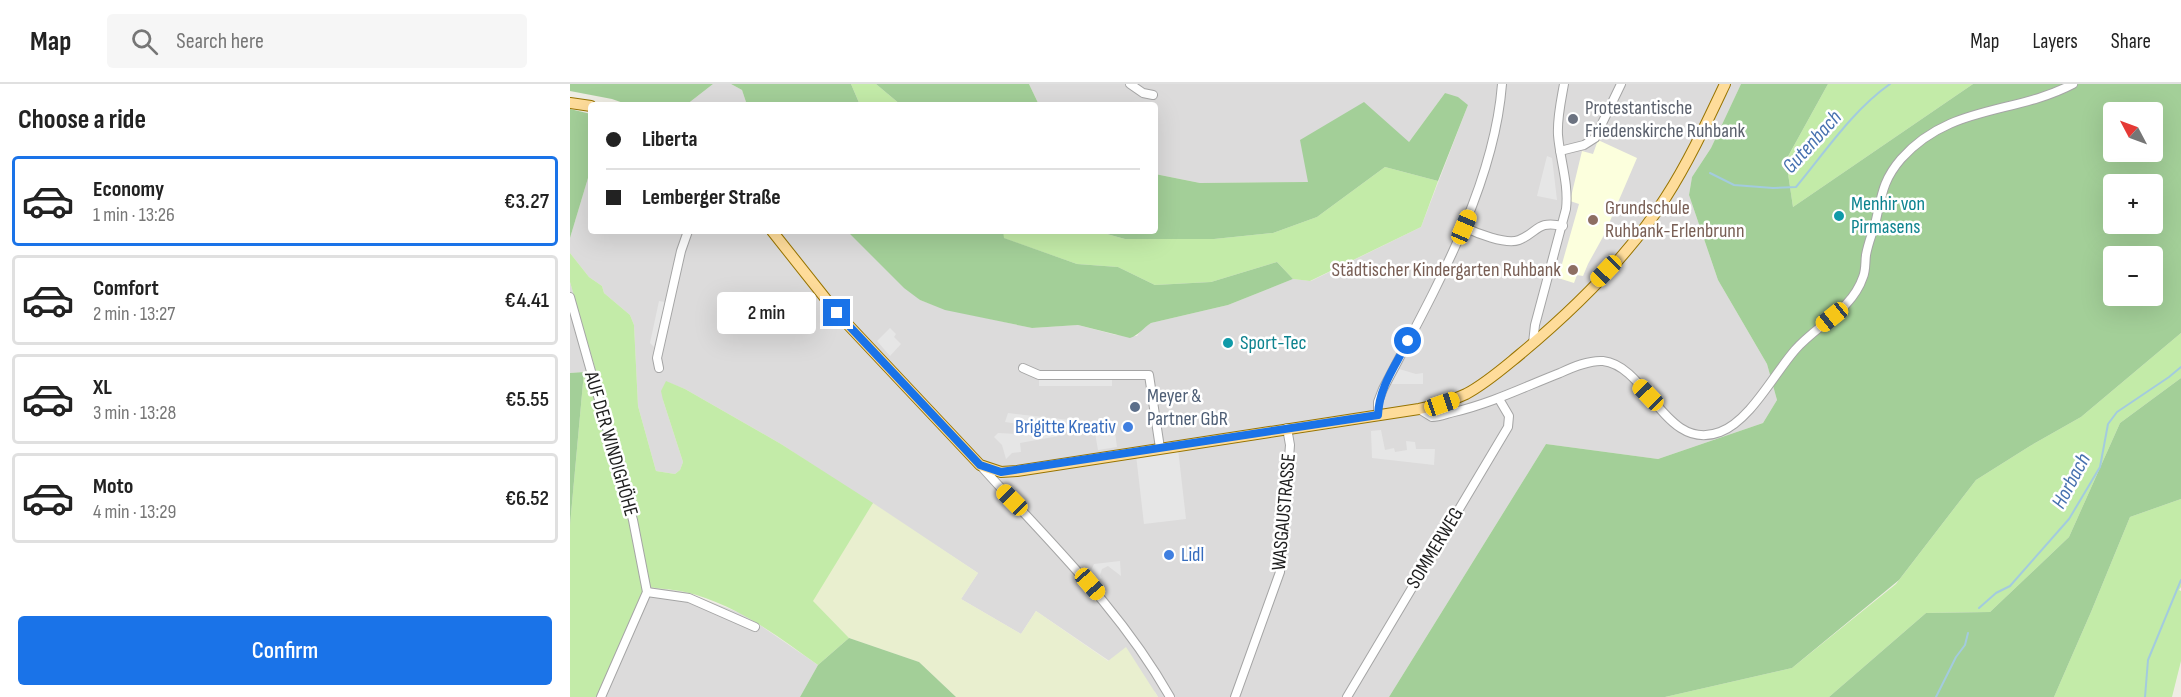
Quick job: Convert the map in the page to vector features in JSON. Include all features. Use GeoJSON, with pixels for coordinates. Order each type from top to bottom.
{"type":"FeatureCollection","features":[{"type":"Feature","properties":{"kind":"main road"},"geometry":{"type":"LineString","coordinates":[[774,234],[837,313],[980,465],[1001,472],[1419,409],[1442,404],[1467,394],[1497,373],[1533,343],[1606,271],[1650,220],[1674,184],[1725,84]]}},
{"type":"Feature","properties":{"kind":"main road"},"geometry":{"type":"LineString","coordinates":[[570,103],[588,106]]}},
{"type":"Feature","properties":{"kind":"street"},"geometry":{"type":"LineString","coordinates":[[1130,84],[1143,93],[1153,95]]}},
{"type":"Feature","properties":{"kind":"street"},"geometry":{"type":"LineString","coordinates":[[1378,415],[1378,402],[1383,389],[1472,207],[1489,154],[1502,84]]}},
{"type":"Feature","properties":{"kind":"street"},"geometry":{"type":"LineString","coordinates":[[1533,343],[1534,325],[1563,226],[1567,194],[1558,123],[1564,84]]}},
{"type":"Feature","properties":{"kind":"street"},"geometry":{"type":"LineString","coordinates":[[1560,151],[1584,145],[1594,138],[1620,84]]}},
{"type":"Feature","properties":{"kind":"street"},"geometry":{"type":"LineString","coordinates":[[1419,409],[1427,416],[1437,417],[1499,399],[1566,370],[1589,363],[1605,362],[1618,367],[1633,379],[1675,424],[1691,435],[1706,436],[1730,428],[1748,410],[1795,350],[1841,309],[1857,290],[1863,277],[1881,191],[1886,179],[1902,158],[1913,147],[1946,124],[1969,115],[2043,97],[2073,84]]}},
{"type":"Feature","properties":{"kind":"street"},"geometry":{"type":"LineString","coordinates":[[1464,227],[1495,238],[1513,241],[1544,225],[1563,226]]}},
{"type":"Feature","properties":{"kind":"street"},"geometry":{"type":"LineString","coordinates":[[659,368],[657,358],[687,234]]}},
{"type":"Feature","properties":{"kind":"street","name":"AUF DER WINDIGHÖHE"},"geometry":{"type":"LineString","coordinates":[[570,297],[633,520],[647,592]]}},
{"type":"Feature","properties":{"kind":"street"},"geometry":{"type":"LineString","coordinates":[[1023,368],[1039,375],[1149,375],[1160,448]]}},
{"type":"Feature","properties":{"kind":"street","name":"SOMMERWEG"},"geometry":{"type":"LineString","coordinates":[[1347,697],[1508,427],[1509,416],[1499,399]]}},
{"type":"Feature","properties":{"kind":"street","name":"WASGAUSTRASSE"},"geometry":{"type":"LineString","coordinates":[[1235,697],[1280,572],[1290,445],[1287,428]]}},
{"type":"Feature","properties":{"kind":"street"},"geometry":{"type":"LineString","coordinates":[[980,465],[1109,606],[1146,656],[1170,697]]}},
{"type":"Feature","properties":{"kind":"street"},"geometry":{"type":"LineString","coordinates":[[1001,472],[1003,491]]}},
{"type":"Feature","properties":{"kind":"street"},"geometry":{"type":"LineString","coordinates":[[601,697],[647,592],[688,598],[755,627]]}},
{"type":"Feature","properties":{"kind":"shaded area"},"geometry":{"type":"Polygon","coordinates":[[[713,84],[731,84],[742,90],[746,102],[690,102],[713,84]]]}},
{"type":"Feature","properties":{"kind":"shaded area"},"geometry":{"type":"Polygon","coordinates":[[[1029,84],[1741,84],[1711,148],[1692,177],[1689,195],[1718,280],[1767,364],[1777,400],[1763,423],[1658,459],[1546,444],[1389,697],[1158,697],[1155,692],[1036,611],[1021,634],[961,599],[978,573],[781,444],[685,389],[667,382],[663,400],[683,462],[680,470],[675,474],[656,471],[638,406],[634,325],[630,315],[604,293],[602,286],[589,277],[570,253],[570,238],[588,178],[588,234],[850,234],[920,300],[945,309],[1032,328],[1078,325],[1116,335],[1137,336],[1151,323],[1228,305],[1293,279],[1311,281],[1421,227],[1468,105],[1445,93],[1409,142],[1308,182],[1200,183],[1158,175],[1158,102],[1038,102],[1029,84]]]}},
{"type":"Feature","properties":{"kind":"shaded area","name":"Grundschule Ruhbank-Erlenbrunn"},"geometry":{"type":"Polygon","coordinates":[[[1598,140],[1637,158],[1604,235],[1583,276],[1577,275],[1574,283],[1558,278],[1579,204],[1570,201],[1582,151],[1593,154],[1598,140]]]}},
{"type":"Feature","properties":{"kind":"shaded area"},"geometry":{"type":"Polygon","coordinates":[[[1547,156],[1552,158],[1557,200],[1537,196],[1547,156]]]}},
{"type":"Feature","properties":{"kind":"shaded area"},"geometry":{"type":"Polygon","coordinates":[[[570,282],[595,368],[584,372],[570,373],[570,282]]]}},
{"type":"Feature","properties":{"kind":"shaded area"},"geometry":{"type":"Polygon","coordinates":[[[659,301],[665,302],[654,347],[650,343],[659,301]]]}},
{"type":"Feature","properties":{"kind":"shaded area"},"geometry":{"type":"Polygon","coordinates":[[[890,328],[896,334],[894,337],[901,344],[890,356],[877,341],[890,328]]]}},
{"type":"Feature","properties":{"kind":"shaded area"},"geometry":{"type":"Polygon","coordinates":[[[1399,369],[1416,374],[1423,373],[1423,384],[1391,384],[1399,369]]]}},
{"type":"Feature","properties":{"kind":"shaded area"},"geometry":{"type":"Polygon","coordinates":[[[1039,378],[1112,378],[1112,386],[1039,386],[1039,378]]]}},
{"type":"Feature","properties":{"kind":"shaded area"},"geometry":{"type":"Polygon","coordinates":[[[1008,413],[1114,425],[1117,447],[1098,450],[1094,427],[1058,428],[1059,436],[1020,443],[1021,452],[1012,453],[1006,459],[1002,445],[994,437],[998,433],[1020,434],[1018,424],[1005,422],[1008,413]]]}},
{"type":"Feature","properties":{"kind":"shaded area"},"geometry":{"type":"Polygon","coordinates":[[[1381,430],[1385,450],[1394,448],[1395,452],[1407,450],[1406,441],[1415,442],[1416,449],[1435,449],[1434,465],[1372,458],[1371,431],[1381,430]]]}},
{"type":"Feature","properties":{"kind":"shaded area"},"geometry":{"type":"Polygon","coordinates":[[[1178,449],[1186,519],[1144,524],[1136,455],[1178,449]]]}},
{"type":"Feature","properties":{"kind":"shaded area"},"geometry":{"type":"Polygon","coordinates":[[[873,503],[978,573],[961,599],[1021,634],[1036,611],[1108,661],[1126,647],[1158,697],[956,697],[919,662],[849,638],[812,601],[873,503]]]}},
{"type":"Feature","properties":{"kind":"shaded area"},"geometry":{"type":"Polygon","coordinates":[[[1120,561],[1121,576],[1108,566],[1102,569],[1100,575],[1102,578],[1099,580],[1091,571],[1094,564],[1120,561]]]}},
{"type":"Feature","properties":{"kind":"shaded area"},"geometry":{"type":"Polygon","coordinates":[[[643,586],[685,592],[740,613],[818,665],[800,697],[598,697],[643,586]]]}},
{"type":"Feature","properties":{"kind":"green space"},"geometry":{"type":"Polygon","coordinates":[[[570,84],[713,84],[690,102],[620,102],[570,91],[570,84]]]}},
{"type":"Feature","properties":{"kind":"green space"},"geometry":{"type":"Polygon","coordinates":[[[731,84],[851,84],[859,102],[746,102],[742,90],[731,84]]]}},
{"type":"Feature","properties":{"kind":"green space"},"geometry":{"type":"Polygon","coordinates":[[[851,84],[876,84],[897,102],[859,102],[851,84]]]}},
{"type":"Feature","properties":{"kind":"green space"},"geometry":{"type":"Polygon","coordinates":[[[876,84],[1029,84],[1038,102],[897,102],[876,84]]]}},
{"type":"Feature","properties":{"kind":"green space"},"geometry":{"type":"Polygon","coordinates":[[[1741,84],[1828,84],[1786,160],[1793,207],[1973,84],[2181,84],[2181,333],[2081,417],[1976,480],[1899,580],[1792,668],[1665,697],[1389,697],[1546,444],[1658,459],[1763,423],[1777,400],[1767,364],[1718,280],[1689,195],[1692,177],[1711,148],[1741,84]]]}},
{"type":"Feature","properties":{"kind":"green space"},"geometry":{"type":"Polygon","coordinates":[[[1828,84],[1973,84],[1793,207],[1786,160],[1828,84]]]}},
{"type":"Feature","properties":{"kind":"green space"},"geometry":{"type":"Polygon","coordinates":[[[1445,93],[1458,97],[1468,105],[1438,181],[1385,167],[1317,217],[1273,233],[1214,239],[1125,239],[1107,234],[1158,234],[1158,175],[1200,183],[1308,182],[1300,140],[1364,102],[1409,142],[1445,93]]]}},
{"type":"Feature","properties":{"kind":"green space"},"geometry":{"type":"Polygon","coordinates":[[[570,109],[588,113],[588,178],[570,238],[570,109]]]}},
{"type":"Feature","properties":{"kind":"green space"},"geometry":{"type":"Polygon","coordinates":[[[1385,167],[1438,181],[1421,227],[1310,281],[1293,279],[1277,262],[1211,282],[1155,285],[1118,267],[1077,264],[1003,238],[1003,234],[1107,234],[1125,239],[1214,239],[1273,233],[1317,217],[1385,167]]]}},
{"type":"Feature","properties":{"kind":"green space"},"geometry":{"type":"Polygon","coordinates":[[[850,234],[1003,234],[1004,238],[1077,264],[1118,267],[1155,285],[1211,282],[1277,262],[1293,279],[1228,305],[1151,323],[1130,338],[1078,325],[1032,328],[945,310],[920,300],[904,288],[850,234]]]}},
{"type":"Feature","properties":{"kind":"green space"},"geometry":{"type":"Polygon","coordinates":[[[570,253],[589,277],[602,286],[604,293],[630,315],[634,325],[638,406],[656,471],[675,474],[680,470],[683,462],[661,391],[666,381],[685,389],[781,444],[873,503],[813,601],[849,638],[818,665],[755,622],[722,604],[685,592],[644,586],[644,592],[598,697],[570,697],[570,525],[584,372],[595,368],[570,282],[570,253]]]}},
{"type":"Feature","properties":{"kind":"green space"},"geometry":{"type":"Polygon","coordinates":[[[2181,333],[2181,378],[2120,423],[2069,537],[1990,612],[1926,613],[1829,697],[1665,697],[1792,668],[1896,584],[1976,480],[2081,417],[2181,333]]]}},
{"type":"Feature","properties":{"kind":"green space"},"geometry":{"type":"Polygon","coordinates":[[[584,372],[570,525],[570,373],[584,372]]]}},
{"type":"Feature","properties":{"kind":"green space"},"geometry":{"type":"Polygon","coordinates":[[[2181,378],[2181,499],[2130,517],[2054,697],[1829,697],[1926,613],[1990,612],[2069,537],[2120,423],[2181,378]]]}},
{"type":"Feature","properties":{"kind":"green space"},"geometry":{"type":"Polygon","coordinates":[[[2181,499],[2181,587],[2179,590],[2181,591],[2181,661],[2172,697],[2054,697],[2130,517],[2181,499]]]}},
{"type":"Feature","properties":{"kind":"green space"},"geometry":{"type":"Polygon","coordinates":[[[849,638],[919,662],[956,697],[800,697],[818,665],[849,638]]]}},
{"type":"Feature","properties":{"kind":"waterway","name":"Gutenbach"},"geometry":{"type":"LineString","coordinates":[[1710,173],[1734,185],[1796,187],[1852,119],[1890,84]]}},
{"type":"Feature","properties":{"kind":"waterway","name":"Horbach"},"geometry":{"type":"LineString","coordinates":[[1979,608],[1996,593],[2010,586],[2069,519],[2100,467],[2108,424],[2117,412],[2181,367]]}},
{"type":"Feature","properties":{"kind":"waterway"},"geometry":{"type":"LineString","coordinates":[[2145,697],[2148,660],[2181,580]]}},
{"type":"Feature","properties":{"kind":"waterway","name":"Horbach"},"geometry":{"type":"LineString","coordinates":[[1936,697],[1956,657],[1965,645],[1968,633]]}},
{"type":"Feature","properties":{"kind":"place","name":"Protestantische Friedenskirche Ruhbank"},"geometry":{"type":"Point","coordinates":[1573,119]}},
{"type":"Feature","properties":{"kind":"place","name":"Menhir von Pirmasens"},"geometry":{"type":"Point","coordinates":[1839,216]}},
{"type":"Feature","properties":{"kind":"place","name":"Grundschule Ruhbank-Erlenbrunn"},"geometry":{"type":"Point","coordinates":[1593,220]}},
{"type":"Feature","properties":{"kind":"place","name":"Städtischer Kindergarten Ruhbank"},"geometry":{"type":"Point","coordinates":[1573,270]}},
{"type":"Feature","properties":{"kind":"place","name":"Sport-Tec"},"geometry":{"type":"Point","coordinates":[1228,343]}},
{"type":"Feature","properties":{"kind":"place","name":"Meyer & Partner GbR"},"geometry":{"type":"Point","coordinates":[1135,407]}},
{"type":"Feature","properties":{"kind":"place","name":"Brigitte Kreativ"},"geometry":{"type":"Point","coordinates":[1128,427]}},
{"type":"Feature","properties":{"kind":"place","name":"Lidl"},"geometry":{"type":"Point","coordinates":[1169,555]}},
{"type":"Feature","properties":{"kind":"route"},"geometry":{"type":"LineString","coordinates":[[837,313],[980,465],[992,471],[1001,472],[1378,415],[1378,402],[1383,389],[1408,341]]}}]}
